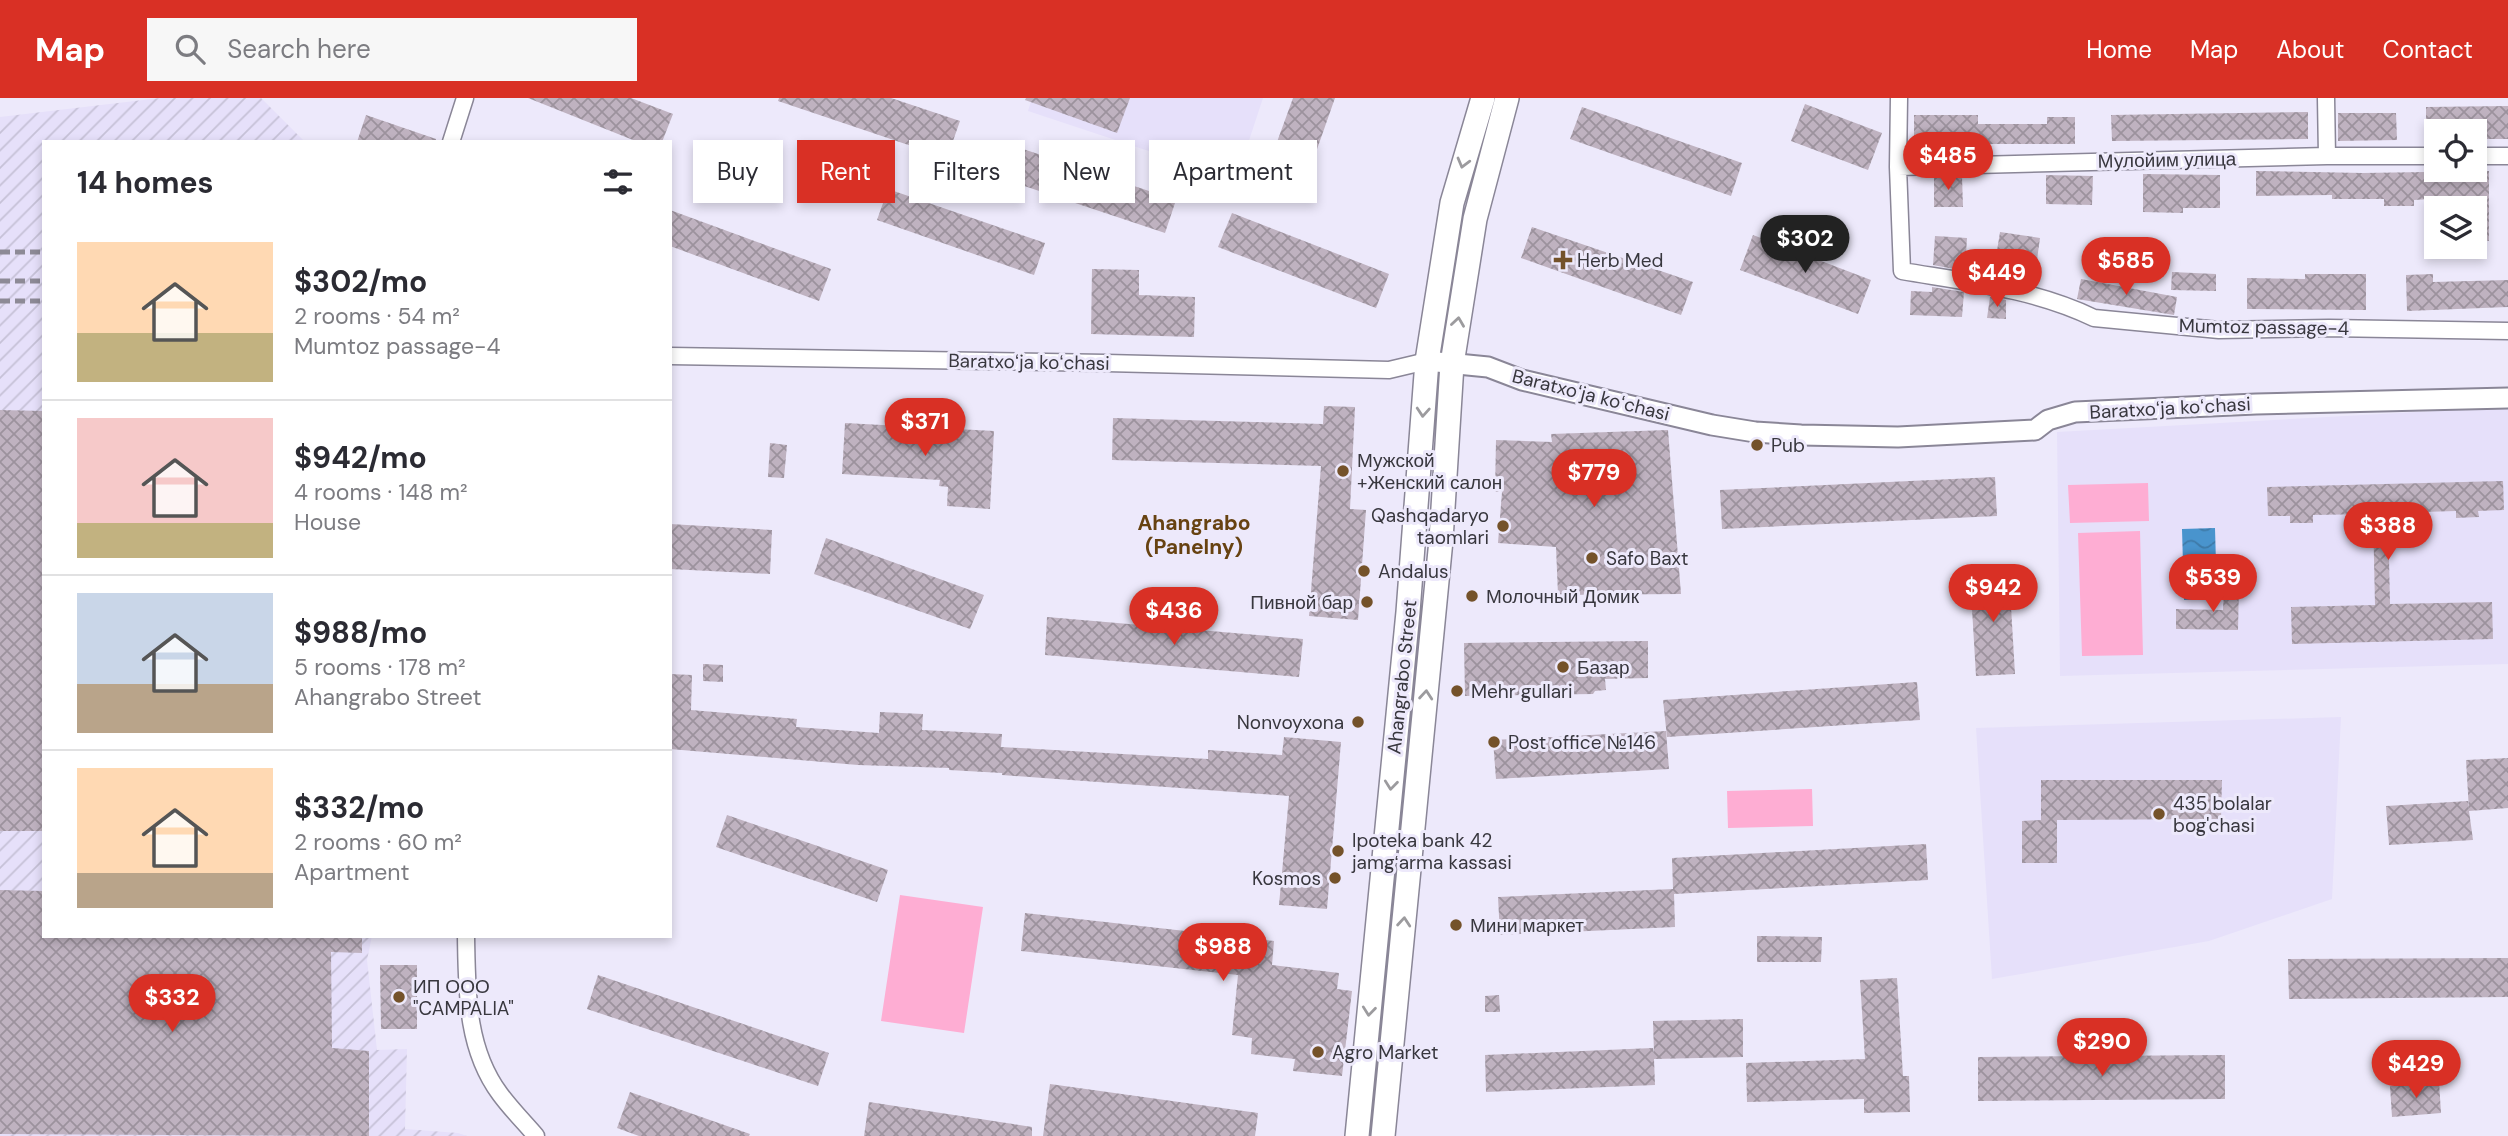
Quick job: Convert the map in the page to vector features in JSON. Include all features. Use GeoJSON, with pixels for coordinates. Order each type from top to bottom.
{"type":"FeatureCollection","features":[{"type":"Feature","properties":{"kind":"main road","name":"Ahangrabo Street"},"geometry":{"type":"LineString","coordinates":[[1357,1136],[1406,631],[1427,361],[1452,203],[1483,98]]}},
{"type":"Feature","properties":{"kind":"main road","name":"Ahangrabo Street"},"geometry":{"type":"LineString","coordinates":[[1384,1136],[1441,540],[1452,364],[1475,219],[1507,98]]}},
{"type":"Feature","properties":{"kind":"street"},"geometry":{"type":"LineString","coordinates":[[452,140],[465,98]]}},
{"type":"Feature","properties":{"kind":"street"},"geometry":{"type":"LineString","coordinates":[[1898,167],[1899,98]]}},
{"type":"Feature","properties":{"kind":"street"},"geometry":{"type":"LineString","coordinates":[[2326,98],[2327,156]]}},
{"type":"Feature","properties":{"kind":"street","name":"Мулойим улица"},"geometry":{"type":"LineString","coordinates":[[1898,167],[2424,156]]}},
{"type":"Feature","properties":{"kind":"street"},"geometry":{"type":"LineString","coordinates":[[2487,156],[2508,156]]}},
{"type":"Feature","properties":{"kind":"street","name":"Mumtoz passage-4"},"geometry":{"type":"LineString","coordinates":[[1898,167],[1902,271],[2011,289],[2094,318],[2219,330],[2329,328],[2508,331]]}},
{"type":"Feature","properties":{"kind":"street","name":"Baratxoʻja koʻchasi"},"geometry":{"type":"LineString","coordinates":[[672,356],[1389,370],[1427,361],[1488,367],[1522,380],[1712,425],[1755,432],[1801,435],[1898,437],[2035,430],[2048,420],[2075,412],[2256,404],[2508,398]]}},
{"type":"Feature","properties":{"kind":"street"},"geometry":{"type":"LineString","coordinates":[[1406,631],[1432,630]]}},
{"type":"Feature","properties":{"kind":"street"},"geometry":{"type":"LineString","coordinates":[[466,938],[469,1018],[477,1051],[500,1095],[536,1136]]}},
{"type":"Feature","properties":{"kind":"shaded area"},"geometry":{"type":"Polygon","coordinates":[[[160,98],[261,98],[303,140],[42,140],[42,938],[372,938],[367,960],[377,1050],[407,1049],[405,1129],[467,1136],[0,1136],[0,117],[160,98]]]}},
{"type":"Feature","properties":{"kind":"shaded area"},"geometry":{"type":"Polygon","coordinates":[[[1032,98],[1263,98],[1249,140],[1149,140],[1149,151],[1135,146],[1135,140],[1115,140],[1028,111],[1032,98]]]}},
{"type":"Feature","properties":{"kind":"shaded area"},"geometry":{"type":"Polygon","coordinates":[[[2508,407],[2508,664],[2060,676],[2057,432],[2508,407]]]}},
{"type":"Feature","properties":{"kind":"shaded area"},"geometry":{"type":"Polygon","coordinates":[[[2148,483],[2149,521],[2070,523],[2068,485],[2148,483]]]}},
{"type":"Feature","properties":{"kind":"shaded area"},"geometry":{"type":"Polygon","coordinates":[[[2140,531],[2143,655],[2082,656],[2078,533],[2140,531]]]}},
{"type":"Feature","properties":{"kind":"shaded area","name":"435 bolalar bog'chasi"},"geometry":{"type":"Polygon","coordinates":[[[2341,717],[2332,899],[2209,941],[1992,979],[1976,728],[2341,717]]]}},
{"type":"Feature","properties":{"kind":"shaded area"},"geometry":{"type":"Polygon","coordinates":[[[1812,789],[1813,826],[1728,828],[1727,791],[1812,789]]]}},
{"type":"Feature","properties":{"kind":"shaded area"},"geometry":{"type":"Polygon","coordinates":[[[900,895],[983,907],[964,1033],[881,1021],[900,895]]]}},
{"type":"Feature","properties":{"kind":"water"},"geometry":{"type":"Polygon","coordinates":[[[2215,528],[2217,599],[2184,600],[2182,529],[2215,528]]]}},
{"type":"Feature","properties":{"kind":"building"},"geometry":{"type":"Polygon","coordinates":[[[528,98],[631,98],[673,114],[663,140],[633,140],[528,98]]]}},
{"type":"Feature","properties":{"kind":"building"},"geometry":{"type":"Polygon","coordinates":[[[779,98],[891,98],[960,121],[953,140],[909,140],[909,145],[778,101],[779,98]]]}},
{"type":"Feature","properties":{"kind":"building"},"geometry":{"type":"Polygon","coordinates":[[[1130,98],[1117,133],[1025,100],[1130,98]]]}},
{"type":"Feature","properties":{"kind":"building"},"geometry":{"type":"Polygon","coordinates":[[[1293,98],[1335,98],[1317,149],[1317,140],[1278,140],[1293,98]]]}},
{"type":"Feature","properties":{"kind":"building"},"geometry":{"type":"Polygon","coordinates":[[[1805,104],[1882,133],[1868,170],[1791,141],[1805,104]]]}},
{"type":"Feature","properties":{"kind":"building"},"geometry":{"type":"Polygon","coordinates":[[[2508,106],[2508,139],[2487,139],[2487,119],[2426,119],[2426,107],[2508,106]]]}},
{"type":"Feature","properties":{"kind":"building"},"geometry":{"type":"Polygon","coordinates":[[[1582,107],[1742,163],[1731,196],[1570,139],[1582,107]]]}},
{"type":"Feature","properties":{"kind":"building"},"geometry":{"type":"Polygon","coordinates":[[[2308,112],[2308,139],[2112,141],[2111,115],[2308,112]]]}},
{"type":"Feature","properties":{"kind":"building"},"geometry":{"type":"Polygon","coordinates":[[[2338,113],[2396,113],[2397,140],[2338,141],[2338,113]]]}},
{"type":"Feature","properties":{"kind":"building"},"geometry":{"type":"Polygon","coordinates":[[[366,115],[436,139],[436,140],[358,140],[366,115]]]}},
{"type":"Feature","properties":{"kind":"building"},"geometry":{"type":"Polygon","coordinates":[[[1914,115],[1978,115],[1978,124],[2047,124],[2047,117],[2075,117],[2075,144],[1914,144],[1914,115]]]}},
{"type":"Feature","properties":{"kind":"building"},"geometry":{"type":"Polygon","coordinates":[[[1025,150],[1039,154],[1039,191],[1025,186],[1025,150]]]}},
{"type":"Feature","properties":{"kind":"building"},"geometry":{"type":"Polygon","coordinates":[[[2256,171],[2424,172],[2424,182],[2487,182],[2489,171],[2489,241],[2487,196],[2424,196],[2424,199],[2414,200],[2414,206],[2384,206],[2384,199],[2332,199],[2332,195],[2256,196],[2256,171]]]}},
{"type":"Feature","properties":{"kind":"building"},"geometry":{"type":"Polygon","coordinates":[[[2143,174],[2220,175],[2220,208],[2183,208],[2183,213],[2143,212],[2143,174]]]}},
{"type":"Feature","properties":{"kind":"building"},"geometry":{"type":"Polygon","coordinates":[[[2046,175],[2093,176],[2092,205],[2046,204],[2046,175]]]}},
{"type":"Feature","properties":{"kind":"building"},"geometry":{"type":"Polygon","coordinates":[[[1962,176],[1963,207],[1934,207],[1934,177],[1962,176]]]}},
{"type":"Feature","properties":{"kind":"building"},"geometry":{"type":"Polygon","coordinates":[[[1135,186],[1149,191],[1149,203],[1175,203],[1165,233],[1075,203],[1135,203],[1135,186]]]}},
{"type":"Feature","properties":{"kind":"building"},"geometry":{"type":"Polygon","coordinates":[[[895,191],[909,196],[909,203],[929,203],[1045,243],[1034,275],[877,220],[883,203],[895,203],[895,191]]]}},
{"type":"Feature","properties":{"kind":"building"},"geometry":{"type":"Polygon","coordinates":[[[672,211],[831,269],[819,301],[672,247],[672,211]]]}},
{"type":"Feature","properties":{"kind":"building"},"geometry":{"type":"Polygon","coordinates":[[[1232,213],[1389,274],[1376,308],[1218,247],[1232,213]]]}},
{"type":"Feature","properties":{"kind":"building"},"geometry":{"type":"Polygon","coordinates":[[[1532,227],[1693,282],[1681,315],[1521,258],[1532,227]]]}},
{"type":"Feature","properties":{"kind":"building"},"geometry":{"type":"Polygon","coordinates":[[[2000,232],[2040,238],[2034,282],[1993,276],[2000,232]]]}},
{"type":"Feature","properties":{"kind":"building"},"geometry":{"type":"Polygon","coordinates":[[[1753,235],[1871,280],[1858,314],[1740,270],[1753,235]]]}},
{"type":"Feature","properties":{"kind":"building"},"geometry":{"type":"Polygon","coordinates":[[[1935,236],[1967,238],[1965,271],[1933,265],[1935,236]]]}},
{"type":"Feature","properties":{"kind":"building"},"geometry":{"type":"Polygon","coordinates":[[[1092,269],[1139,270],[1139,295],[1195,297],[1194,337],[1091,334],[1092,269]]]}},
{"type":"Feature","properties":{"kind":"building"},"geometry":{"type":"Polygon","coordinates":[[[2172,272],[2216,274],[2216,291],[2171,290],[2172,272]]]}},
{"type":"Feature","properties":{"kind":"building"},"geometry":{"type":"Polygon","coordinates":[[[2305,274],[2366,274],[2366,310],[2247,309],[2247,278],[2305,279],[2305,274]]]}},
{"type":"Feature","properties":{"kind":"building"},"geometry":{"type":"Polygon","coordinates":[[[2433,274],[2433,282],[2508,280],[2508,307],[2407,311],[2406,275],[2433,274]]]}},
{"type":"Feature","properties":{"kind":"building"},"geometry":{"type":"Polygon","coordinates":[[[2081,279],[2177,297],[2174,315],[2077,299],[2081,279]]]}},
{"type":"Feature","properties":{"kind":"building"},"geometry":{"type":"Polygon","coordinates":[[[1932,287],[1964,292],[1962,317],[1910,315],[1911,291],[1932,292],[1932,287]]]}},
{"type":"Feature","properties":{"kind":"building"},"geometry":{"type":"Polygon","coordinates":[[[1990,297],[2006,300],[2006,319],[1987,318],[1990,297]]]}},
{"type":"Feature","properties":{"kind":"building"},"geometry":{"type":"Polygon","coordinates":[[[1324,406],[1355,407],[1350,509],[1366,510],[1358,620],[1309,616],[1321,466],[1112,460],[1113,418],[1323,424],[1324,406]]]}},
{"type":"Feature","properties":{"kind":"building"},"geometry":{"type":"Polygon","coordinates":[[[0,410],[42,411],[42,831],[0,831],[0,410]]]}},
{"type":"Feature","properties":{"kind":"building"},"geometry":{"type":"Polygon","coordinates":[[[845,423],[994,431],[990,509],[947,506],[948,487],[939,486],[940,480],[842,474],[845,423]]]}},
{"type":"Feature","properties":{"kind":"building"},"geometry":{"type":"Polygon","coordinates":[[[1668,430],[1681,594],[1558,595],[1556,547],[1498,543],[1502,492],[1495,492],[1496,440],[1552,442],[1551,434],[1668,430]]]}},
{"type":"Feature","properties":{"kind":"building"},"geometry":{"type":"Polygon","coordinates":[[[770,443],[787,445],[784,478],[768,477],[770,443]]]}},
{"type":"Feature","properties":{"kind":"building"},"geometry":{"type":"Polygon","coordinates":[[[1995,477],[1997,516],[1722,529],[1720,490],[1995,477]]]}},
{"type":"Feature","properties":{"kind":"building"},"geometry":{"type":"Polygon","coordinates":[[[2503,481],[2504,510],[2478,511],[2479,517],[2456,518],[2456,511],[2388,513],[2390,604],[2492,602],[2493,639],[2292,644],[2291,607],[2375,605],[2373,514],[2313,515],[2313,523],[2290,523],[2290,516],[2268,516],[2267,487],[2503,481]]]}},
{"type":"Feature","properties":{"kind":"building"},"geometry":{"type":"Polygon","coordinates":[[[672,524],[772,530],[770,574],[672,569],[672,524]]]}},
{"type":"Feature","properties":{"kind":"building"},"geometry":{"type":"Polygon","coordinates":[[[826,538],[984,595],[970,629],[814,574],[826,538]]]}},
{"type":"Feature","properties":{"kind":"building"},"geometry":{"type":"Polygon","coordinates":[[[2009,573],[2015,674],[1976,676],[1970,575],[2009,573]]]}},
{"type":"Feature","properties":{"kind":"building"},"geometry":{"type":"Polygon","coordinates":[[[2224,585],[2239,585],[2238,630],[2176,629],[2176,609],[2223,610],[2224,585]]]}},
{"type":"Feature","properties":{"kind":"building"},"geometry":{"type":"Polygon","coordinates":[[[1047,617],[1303,639],[1299,677],[1045,655],[1047,617]]]}},
{"type":"Feature","properties":{"kind":"building"},"geometry":{"type":"Polygon","coordinates":[[[1648,641],[1648,678],[1605,679],[1606,690],[1595,691],[1593,694],[1465,696],[1464,643],[1648,641]]]}},
{"type":"Feature","properties":{"kind":"building"},"geometry":{"type":"Polygon","coordinates":[[[703,664],[723,665],[723,682],[703,681],[703,664]]]}},
{"type":"Feature","properties":{"kind":"building"},"geometry":{"type":"Polygon","coordinates":[[[672,674],[692,675],[691,710],[797,719],[796,727],[879,733],[880,712],[923,714],[922,730],[1002,734],[1001,747],[1208,759],[1208,750],[1282,755],[1284,737],[1341,742],[1327,909],[1279,905],[1289,796],[1002,775],[949,768],[858,765],[672,749],[672,674]]]}},
{"type":"Feature","properties":{"kind":"building"},"geometry":{"type":"Polygon","coordinates":[[[1917,682],[1920,720],[1667,737],[1663,700],[1917,682]]]}},
{"type":"Feature","properties":{"kind":"building"},"geometry":{"type":"Polygon","coordinates":[[[1666,731],[1669,769],[1496,779],[1493,740],[1666,731]]]}},
{"type":"Feature","properties":{"kind":"building"},"geometry":{"type":"Polygon","coordinates":[[[2508,758],[2508,808],[2469,811],[2473,840],[2389,845],[2386,806],[2468,801],[2469,810],[2466,760],[2508,758]]]}},
{"type":"Feature","properties":{"kind":"building"},"geometry":{"type":"Polygon","coordinates":[[[2041,780],[2222,780],[2221,819],[2057,820],[2057,863],[2022,863],[2022,821],[2041,820],[2041,780]]]}},
{"type":"Feature","properties":{"kind":"building"},"geometry":{"type":"Polygon","coordinates":[[[727,815],[888,870],[877,902],[716,847],[727,815]]]}},
{"type":"Feature","properties":{"kind":"building"},"geometry":{"type":"Polygon","coordinates":[[[1926,844],[1928,880],[1674,894],[1675,927],[1500,935],[1498,897],[1673,889],[1672,858],[1926,844]]]}},
{"type":"Feature","properties":{"kind":"building"},"geometry":{"type":"Polygon","coordinates":[[[0,890],[42,891],[42,938],[362,938],[362,953],[331,952],[332,1048],[369,1051],[369,1136],[0,1134],[0,890]]]}},
{"type":"Feature","properties":{"kind":"building"},"geometry":{"type":"Polygon","coordinates":[[[1025,913],[1274,941],[1272,965],[1339,973],[1337,989],[1352,991],[1342,1076],[1293,1071],[1295,1059],[1251,1054],[1252,1038],[1232,1035],[1238,975],[1021,951],[1025,913]]]}},
{"type":"Feature","properties":{"kind":"building"},"geometry":{"type":"Polygon","coordinates":[[[1757,936],[1822,937],[1821,962],[1757,962],[1757,936]]]}},
{"type":"Feature","properties":{"kind":"building"},"geometry":{"type":"Polygon","coordinates":[[[2508,958],[2508,997],[2289,999],[2288,959],[2508,958]]]}},
{"type":"Feature","properties":{"kind":"building","name":"ИП ООО \"CAMPALIA\""},"geometry":{"type":"Polygon","coordinates":[[[380,965],[417,965],[417,1029],[381,1029],[380,965]]]}},
{"type":"Feature","properties":{"kind":"building"},"geometry":{"type":"Polygon","coordinates":[[[598,975],[829,1053],[818,1086],[587,1009],[598,975]]]}},
{"type":"Feature","properties":{"kind":"building"},"geometry":{"type":"Polygon","coordinates":[[[1897,978],[1903,1076],[1909,1076],[1910,1112],[1864,1113],[1864,1099],[1747,1102],[1746,1063],[1865,1059],[1860,980],[1897,978]]]}},
{"type":"Feature","properties":{"kind":"building"},"geometry":{"type":"Polygon","coordinates":[[[1499,995],[1500,1012],[1485,1012],[1485,996],[1499,995]]]}},
{"type":"Feature","properties":{"kind":"building"},"geometry":{"type":"Polygon","coordinates":[[[1743,1019],[1743,1057],[1654,1059],[1655,1085],[1486,1092],[1485,1055],[1653,1048],[1654,1053],[1653,1021],[1743,1019]]]}},
{"type":"Feature","properties":{"kind":"building"},"geometry":{"type":"Polygon","coordinates":[[[2225,1055],[2225,1099],[1978,1101],[1978,1057],[2225,1055]]]}},
{"type":"Feature","properties":{"kind":"building"},"geometry":{"type":"Polygon","coordinates":[[[2439,1082],[2441,1113],[2392,1117],[2390,1086],[2439,1082]]]}},
{"type":"Feature","properties":{"kind":"building"},"geometry":{"type":"Polygon","coordinates":[[[1050,1084],[1258,1113],[1255,1136],[1043,1136],[1050,1084]]]}},
{"type":"Feature","properties":{"kind":"building"},"geometry":{"type":"Polygon","coordinates":[[[630,1092],[750,1134],[639,1136],[617,1128],[630,1092]]]}},
{"type":"Feature","properties":{"kind":"building"},"geometry":{"type":"Polygon","coordinates":[[[869,1102],[1032,1127],[1032,1136],[864,1136],[869,1102]]]}},
{"type":"Feature","properties":{"kind":"railway"},"geometry":{"type":"LineString","coordinates":[[0,252],[42,252]]}},
{"type":"Feature","properties":{"kind":"railway"},"geometry":{"type":"LineString","coordinates":[[0,281],[42,281]]}},
{"type":"Feature","properties":{"kind":"railway"},"geometry":{"type":"LineString","coordinates":[[0,301],[42,301]]}},
{"type":"Feature","properties":{"kind":"place","name":"Herb Med"},"geometry":{"type":"Point","coordinates":[1563,260]}},
{"type":"Feature","properties":{"kind":"place","name":"Pub"},"geometry":{"type":"Point","coordinates":[1757,445]}},
{"type":"Feature","properties":{"kind":"place","name":"Мужской +Женский салон"},"geometry":{"type":"Point","coordinates":[1343,471]}},
{"type":"Feature","properties":{"kind":"place","name":"Qashqadaryo taomlari"},"geometry":{"type":"Point","coordinates":[1503,526]}},
{"type":"Feature","properties":{"kind":"place","name":"Safo Baxt"},"geometry":{"type":"Point","coordinates":[1592,558]}},
{"type":"Feature","properties":{"kind":"place","name":"Andalus"},"geometry":{"type":"Point","coordinates":[1364,571]}},
{"type":"Feature","properties":{"kind":"place","name":"Молочный Домик"},"geometry":{"type":"Point","coordinates":[1472,596]}},
{"type":"Feature","properties":{"kind":"place","name":"Пивной бар"},"geometry":{"type":"Point","coordinates":[1367,602]}},
{"type":"Feature","properties":{"kind":"place","name":"Базар"},"geometry":{"type":"Point","coordinates":[1563,667]}},
{"type":"Feature","properties":{"kind":"place","name":"Mehr gullari"},"geometry":{"type":"Point","coordinates":[1457,691]}},
{"type":"Feature","properties":{"kind":"place","name":"Nonvoyxona"},"geometry":{"type":"Point","coordinates":[1358,722]}},
{"type":"Feature","properties":{"kind":"place","name":"Post office №146"},"geometry":{"type":"Point","coordinates":[1494,742]}},
{"type":"Feature","properties":{"kind":"place","name":"435 bolalar bog'chasi"},"geometry":{"type":"Point","coordinates":[2159,814]}},
{"type":"Feature","properties":{"kind":"place","name":"Ipoteka bank 42 jamgʻarma kassasi"},"geometry":{"type":"Point","coordinates":[1338,851]}},
{"type":"Feature","properties":{"kind":"place","name":"Kosmos"},"geometry":{"type":"Point","coordinates":[1335,878]}},
{"type":"Feature","properties":{"kind":"place","name":"Мини маркет"},"geometry":{"type":"Point","coordinates":[1456,925]}},
{"type":"Feature","properties":{"kind":"place","name":"ИП ООО \"CAMPALIA\""},"geometry":{"type":"Point","coordinates":[399,997]}},
{"type":"Feature","properties":{"kind":"place","name":"Agro Market"},"geometry":{"type":"Point","coordinates":[1318,1052]}},
{"type":"Feature","properties":{"kind":"district","name":"Ahangrabo (Panelny)"},"geometry":{"type":"Point","coordinates":[1194,535]}}]}
